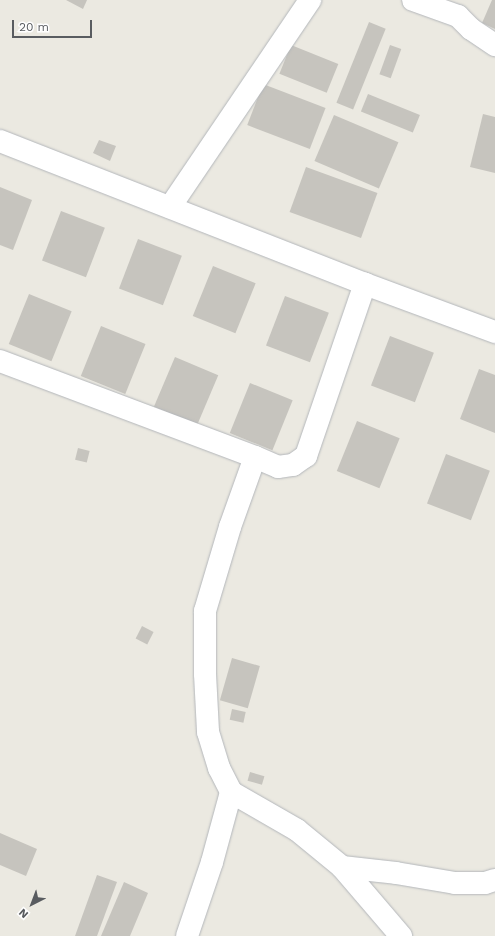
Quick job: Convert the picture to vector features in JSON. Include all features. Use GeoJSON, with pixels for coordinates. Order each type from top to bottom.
{"type":"FeatureCollection","features":[{"type":"Feature","properties":{"kind":"street"},"geometry":{"type":"LineString","coordinates":[[170,207],[310,0]]}},
{"type":"Feature","properties":{"kind":"street"},"geometry":{"type":"LineString","coordinates":[[413,0],[457,8],[471,29],[495,45]]}},
{"type":"Feature","properties":{"kind":"street"},"geometry":{"type":"LineString","coordinates":[[0,141],[365,284],[495,332]]}},
{"type":"Feature","properties":{"kind":"street"},"geometry":{"type":"LineString","coordinates":[[0,361],[278,467],[293,465],[306,456],[365,284]]}},
{"type":"Feature","properties":{"kind":"street"},"geometry":{"type":"LineString","coordinates":[[255,457],[230,527],[205,610],[205,674],[208,732],[219,768],[231,792],[297,830],[342,867],[401,936]]}},
{"type":"Feature","properties":{"kind":"street"},"geometry":{"type":"LineString","coordinates":[[187,936],[212,862],[231,792]]}},
{"type":"Feature","properties":{"kind":"street"},"geometry":{"type":"LineString","coordinates":[[342,867],[396,873],[454,883],[485,883],[495,880]]}},
{"type":"Feature","properties":{"kind":"building"},"geometry":{"type":"Polygon","coordinates":[[[66,0],[87,0],[83,9],[66,0]]]}},
{"type":"Feature","properties":{"kind":"building"},"geometry":{"type":"Polygon","coordinates":[[[492,0],[495,0],[495,29],[482,23],[492,0]]]}},
{"type":"Feature","properties":{"kind":"building"},"geometry":{"type":"Polygon","coordinates":[[[369,22],[386,29],[353,109],[336,103],[369,22]]]}},
{"type":"Feature","properties":{"kind":"building"},"geometry":{"type":"Polygon","coordinates":[[[291,45],[338,64],[327,93],[279,74],[291,45]]]}},
{"type":"Feature","properties":{"kind":"building"},"geometry":{"type":"Polygon","coordinates":[[[390,45],[401,49],[391,78],[379,74],[390,45]]]}},
{"type":"Feature","properties":{"kind":"building"},"geometry":{"type":"Polygon","coordinates":[[[263,84],[326,108],[310,149],[247,125],[263,84]]]}},
{"type":"Feature","properties":{"kind":"building"},"geometry":{"type":"Polygon","coordinates":[[[368,94],[420,115],[413,133],[361,112],[368,94]]]}},
{"type":"Feature","properties":{"kind":"building"},"geometry":{"type":"Polygon","coordinates":[[[483,114],[495,117],[495,173],[470,167],[483,114]]]}},
{"type":"Feature","properties":{"kind":"building"},"geometry":{"type":"Polygon","coordinates":[[[334,115],[398,142],[379,188],[314,161],[334,115]]]}},
{"type":"Feature","properties":{"kind":"building"},"geometry":{"type":"Polygon","coordinates":[[[99,140],[116,146],[110,161],[93,153],[99,140]]]}},
{"type":"Feature","properties":{"kind":"building"},"geometry":{"type":"Polygon","coordinates":[[[306,167],[377,193],[361,238],[290,212],[306,167]]]}},
{"type":"Feature","properties":{"kind":"building"},"geometry":{"type":"Polygon","coordinates":[[[0,187],[32,200],[13,250],[0,245],[0,187]]]}},
{"type":"Feature","properties":{"kind":"building"},"geometry":{"type":"Polygon","coordinates":[[[61,211],[105,228],[86,277],[42,260],[61,211]]]}},
{"type":"Feature","properties":{"kind":"building"},"geometry":{"type":"Polygon","coordinates":[[[138,239],[182,256],[163,305],[119,288],[138,239]]]}},
{"type":"Feature","properties":{"kind":"building"},"geometry":{"type":"Polygon","coordinates":[[[213,266],[256,283],[235,333],[193,316],[213,266]]]}},
{"type":"Feature","properties":{"kind":"building"},"geometry":{"type":"Polygon","coordinates":[[[29,294],[72,311],[51,361],[9,344],[29,294]]]}},
{"type":"Feature","properties":{"kind":"building"},"geometry":{"type":"Polygon","coordinates":[[[285,296],[329,313],[310,362],[266,345],[285,296]]]}},
{"type":"Feature","properties":{"kind":"building"},"geometry":{"type":"Polygon","coordinates":[[[101,326],[146,344],[125,394],[81,376],[101,326]]]}},
{"type":"Feature","properties":{"kind":"building"},"geometry":{"type":"Polygon","coordinates":[[[390,336],[434,353],[415,402],[371,385],[390,336]]]}},
{"type":"Feature","properties":{"kind":"building"},"geometry":{"type":"Polygon","coordinates":[[[175,357],[218,375],[197,425],[154,407],[175,357]]]}},
{"type":"Feature","properties":{"kind":"building"},"geometry":{"type":"Polygon","coordinates":[[[479,369],[495,375],[495,433],[460,419],[479,369]]]}},
{"type":"Feature","properties":{"kind":"building"},"geometry":{"type":"Polygon","coordinates":[[[250,383],[293,400],[272,450],[230,433],[250,383]]]}},
{"type":"Feature","properties":{"kind":"building"},"geometry":{"type":"Polygon","coordinates":[[[357,421],[400,438],[379,488],[337,471],[357,421]]]}},
{"type":"Feature","properties":{"kind":"building"},"geometry":{"type":"Polygon","coordinates":[[[78,448],[90,451],[87,463],[75,460],[78,448]]]}},
{"type":"Feature","properties":{"kind":"building"},"geometry":{"type":"Polygon","coordinates":[[[446,454],[490,471],[471,520],[427,503],[446,454]]]}},
{"type":"Feature","properties":{"kind":"building"},"geometry":{"type":"Polygon","coordinates":[[[142,626],[154,632],[147,644],[136,638],[142,626]]]}},
{"type":"Feature","properties":{"kind":"building"},"geometry":{"type":"Polygon","coordinates":[[[232,658],[260,666],[248,708],[220,700],[232,658]]]}},
{"type":"Feature","properties":{"kind":"building"},"geometry":{"type":"Polygon","coordinates":[[[232,709],[246,712],[243,723],[230,720],[232,709]]]}},
{"type":"Feature","properties":{"kind":"building"},"geometry":{"type":"Polygon","coordinates":[[[250,772],[264,776],[262,785],[248,781],[250,772]]]}},
{"type":"Feature","properties":{"kind":"building"},"geometry":{"type":"Polygon","coordinates":[[[0,833],[37,849],[26,876],[0,865],[0,833]]]}},
{"type":"Feature","properties":{"kind":"building"},"geometry":{"type":"Polygon","coordinates":[[[97,875],[117,882],[97,936],[75,936],[97,875]]]}},
{"type":"Feature","properties":{"kind":"building"},"geometry":{"type":"Polygon","coordinates":[[[124,882],[148,893],[130,936],[101,936],[124,882]]]}}]}
